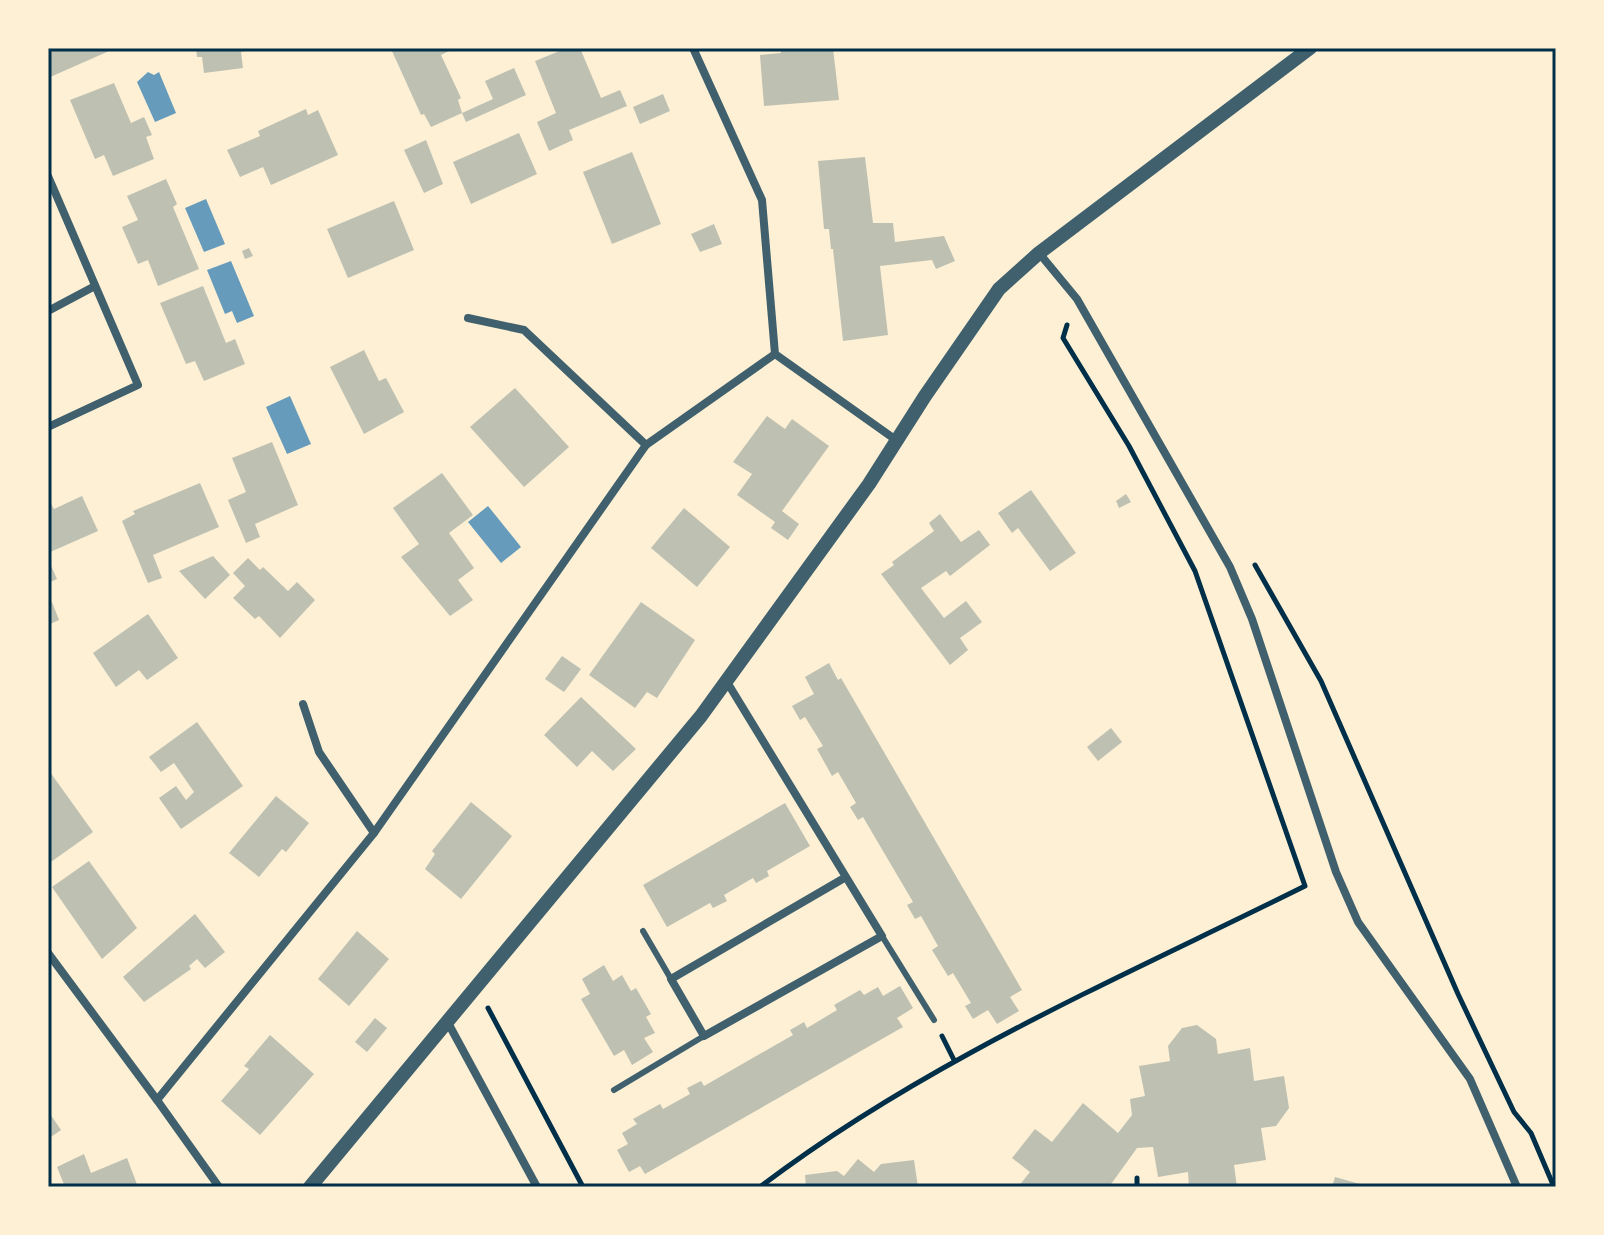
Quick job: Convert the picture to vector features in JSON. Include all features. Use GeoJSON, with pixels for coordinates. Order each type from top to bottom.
{"type":"FeatureCollection","features":[{"type":"Feature","properties":{"kind":"street"},"geometry":{"type":"LineString","coordinates":[[693,48],[762,200],[775,354],[896,440]]}},
{"type":"Feature","properties":{"kind":"street"},"geometry":{"type":"LineString","coordinates":[[310,1187],[727,682],[869,484],[999,289],[1039,253],[1310,48]]}},
{"type":"Feature","properties":{"kind":"street"},"geometry":{"type":"LineString","coordinates":[[48,176],[138,385],[48,427]]}},
{"type":"Feature","properties":{"kind":"street"},"geometry":{"type":"LineString","coordinates":[[1039,253],[1077,299],[1230,567],[1252,619],[1336,872],[1358,922],[1470,1079],[1517,1187]]}},
{"type":"Feature","properties":{"kind":"street"},"geometry":{"type":"LineString","coordinates":[[48,311],[95,286]]}},
{"type":"Feature","properties":{"kind":"street"},"geometry":{"type":"LineString","coordinates":[[468,318],[524,330],[646,445]]}},
{"type":"Feature","properties":{"kind":"street"},"geometry":{"type":"LineString","coordinates":[[157,1100],[374,833],[646,445],[775,354]]}},
{"type":"Feature","properties":{"kind":"street"},"geometry":{"type":"LineString","coordinates":[[727,682],[846,877],[882,936],[704,1036],[671,979],[846,877]]}},
{"type":"Feature","properties":{"kind":"street"},"geometry":{"type":"LineString","coordinates":[[303,704],[319,752],[374,833]]}},
{"type":"Feature","properties":{"kind":"street"},"geometry":{"type":"LineString","coordinates":[[48,953],[219,1187]]}},
{"type":"Feature","properties":{"kind":"street"},"geometry":{"type":"LineString","coordinates":[[447,1021],[537,1187]]}},
{"type":"Feature","properties":{"kind":"lane"},"geometry":{"type":"LineString","coordinates":[[643,931],[671,979]]}},
{"type":"Feature","properties":{"kind":"lane"},"geometry":{"type":"LineString","coordinates":[[882,936],[934,1020]]}},
{"type":"Feature","properties":{"kind":"lane"},"geometry":{"type":"LineString","coordinates":[[614,1090],[704,1036]]}},
{"type":"Feature","properties":{"kind":"path"},"geometry":{"type":"LineString","coordinates":[[760,1187],[816,1144],[954,1060],[1305,886],[1195,571],[1129,446],[1063,338],[1077,299]]}},
{"type":"Feature","properties":{"kind":"path"},"geometry":{"type":"LineString","coordinates":[[1251,558],[1321,681],[1458,994],[1514,1112],[1531,1133],[1554,1187]]}},
{"type":"Feature","properties":{"kind":"path"},"geometry":{"type":"LineString","coordinates":[[477,986],[583,1187]]}},
{"type":"Feature","properties":{"kind":"path"},"geometry":{"type":"LineString","coordinates":[[1137,1178],[1137,1187]]}},
{"type":"Feature","properties":{"kind":"water"},"geometry":{"type":"Polygon","coordinates":[[[148,72],[154,75],[159,72],[176,113],[155,122],[137,82],[148,72]]]}},
{"type":"Feature","properties":{"kind":"water"},"geometry":{"type":"Polygon","coordinates":[[[206,199],[225,244],[204,252],[185,208],[206,199]]]}},
{"type":"Feature","properties":{"kind":"water"},"geometry":{"type":"Polygon","coordinates":[[[231,261],[254,316],[237,323],[232,311],[225,314],[207,270],[231,261]]]}},
{"type":"Feature","properties":{"kind":"water"},"geometry":{"type":"Polygon","coordinates":[[[290,396],[311,444],[287,454],[266,407],[290,396]]]}},
{"type":"Feature","properties":{"kind":"water"},"geometry":{"type":"Polygon","coordinates":[[[488,506],[521,547],[501,563],[468,522],[488,506]]]}},
{"type":"Feature","properties":{"kind":"building"},"geometry":{"type":"Polygon","coordinates":[[[48,48],[116,48],[48,78],[48,48]]]}},
{"type":"Feature","properties":{"kind":"building"},"geometry":{"type":"Polygon","coordinates":[[[196,48],[245,48],[241,52],[243,68],[204,73],[202,57],[197,57],[196,48]]]}},
{"type":"Feature","properties":{"kind":"building"},"geometry":{"type":"Polygon","coordinates":[[[400,48],[455,48],[441,55],[461,98],[458,100],[462,113],[431,127],[424,114],[421,115],[392,51],[400,48]]]}},
{"type":"Feature","properties":{"kind":"building"},"geometry":{"type":"Polygon","coordinates":[[[567,48],[580,48],[601,98],[620,90],[627,106],[569,130],[573,140],[549,151],[537,122],[556,113],[535,61],[567,48]]]}},
{"type":"Feature","properties":{"kind":"building"},"geometry":{"type":"Polygon","coordinates":[[[780,48],[833,48],[839,100],[764,106],[760,55],[781,53],[780,48]]]}},
{"type":"Feature","properties":{"kind":"building"},"geometry":{"type":"Polygon","coordinates":[[[514,68],[526,95],[466,122],[462,113],[493,99],[485,81],[514,68]]]}},
{"type":"Feature","properties":{"kind":"building"},"geometry":{"type":"Polygon","coordinates":[[[114,83],[131,123],[144,117],[152,135],[146,137],[154,159],[113,176],[104,155],[95,159],[70,100],[114,83]]]}},
{"type":"Feature","properties":{"kind":"building"},"geometry":{"type":"Polygon","coordinates":[[[663,94],[670,111],[640,124],[633,107],[663,94]]]}},
{"type":"Feature","properties":{"kind":"building"},"geometry":{"type":"Polygon","coordinates":[[[306,109],[308,115],[318,110],[338,155],[271,185],[263,167],[240,177],[227,150],[260,136],[258,131],[306,109]]]}},
{"type":"Feature","properties":{"kind":"building"},"geometry":{"type":"Polygon","coordinates":[[[519,133],[537,174],[471,204],[453,162],[519,133]]]}},
{"type":"Feature","properties":{"kind":"building"},"geometry":{"type":"Polygon","coordinates":[[[426,140],[443,184],[424,193],[404,150],[426,140]]]}},
{"type":"Feature","properties":{"kind":"building"},"geometry":{"type":"Polygon","coordinates":[[[632,152],[661,224],[612,244],[583,172],[632,152]]]}},
{"type":"Feature","properties":{"kind":"building"},"geometry":{"type":"Polygon","coordinates":[[[865,157],[873,223],[893,223],[895,242],[944,236],[955,261],[936,269],[932,260],[880,266],[888,335],[843,341],[833,249],[829,229],[824,229],[818,161],[865,157]]]}},
{"type":"Feature","properties":{"kind":"building"},"geometry":{"type":"Polygon","coordinates":[[[166,179],[177,204],[173,207],[199,269],[158,286],[148,260],[138,264],[122,227],[138,220],[127,196],[166,179]]]}},
{"type":"Feature","properties":{"kind":"building"},"geometry":{"type":"Polygon","coordinates":[[[394,201],[414,250],[348,278],[327,229],[394,201]]]}},
{"type":"Feature","properties":{"kind":"building"},"geometry":{"type":"Polygon","coordinates":[[[714,224],[722,244],[700,252],[691,234],[714,224]]]}},
{"type":"Feature","properties":{"kind":"building"},"geometry":{"type":"Polygon","coordinates":[[[249,248],[253,256],[245,259],[242,251],[249,248]]]}},
{"type":"Feature","properties":{"kind":"building"},"geometry":{"type":"Polygon","coordinates":[[[203,286],[226,343],[235,339],[245,364],[204,381],[195,361],[186,364],[160,303],[203,286]]]}},
{"type":"Feature","properties":{"kind":"building"},"geometry":{"type":"Polygon","coordinates":[[[364,350],[379,381],[386,378],[404,412],[364,434],[330,367],[364,350]]]}},
{"type":"Feature","properties":{"kind":"building"},"geometry":{"type":"Polygon","coordinates":[[[515,388],[569,447],[524,487],[470,427],[515,388]]]}},
{"type":"Feature","properties":{"kind":"building"},"geometry":{"type":"Polygon","coordinates":[[[767,416],[785,429],[792,419],[829,446],[782,511],[799,524],[788,540],[771,528],[775,522],[737,495],[752,474],[733,462],[767,416]]]}},
{"type":"Feature","properties":{"kind":"building"},"geometry":{"type":"Polygon","coordinates":[[[272,442],[298,505],[255,524],[260,537],[246,543],[228,500],[246,492],[232,458],[272,442]]]}},
{"type":"Feature","properties":{"kind":"building"},"geometry":{"type":"Polygon","coordinates":[[[442,473],[473,515],[449,533],[474,568],[458,580],[473,600],[450,616],[401,557],[419,544],[393,508],[442,473]]]}},
{"type":"Feature","properties":{"kind":"building"},"geometry":{"type":"Polygon","coordinates":[[[200,483],[219,527],[153,555],[162,578],[148,583],[122,521],[135,514],[133,511],[200,483]]]}},
{"type":"Feature","properties":{"kind":"building"},"geometry":{"type":"Polygon","coordinates":[[[1031,490],[1076,553],[1050,571],[1018,528],[1012,533],[998,513],[1031,490]]]}},
{"type":"Feature","properties":{"kind":"building"},"geometry":{"type":"Polygon","coordinates":[[[1126,494],[1131,502],[1119,508],[1116,501],[1126,494]]]}},
{"type":"Feature","properties":{"kind":"building"},"geometry":{"type":"Polygon","coordinates":[[[82,496],[98,531],[48,553],[48,503],[54,509],[82,496]]]}},
{"type":"Feature","properties":{"kind":"building"},"geometry":{"type":"Polygon","coordinates":[[[684,508],[730,547],[697,587],[651,548],[684,508]]]}},
{"type":"Feature","properties":{"kind":"building"},"geometry":{"type":"Polygon","coordinates":[[[940,514],[961,542],[979,530],[990,545],[950,576],[946,571],[921,588],[944,618],[966,601],[982,622],[960,638],[968,650],[950,665],[881,574],[934,531],[929,523],[940,514]]]}},
{"type":"Feature","properties":{"kind":"building"},"geometry":{"type":"Polygon","coordinates":[[[213,556],[230,575],[205,599],[179,571],[213,556]]]}},
{"type":"Feature","properties":{"kind":"building"},"geometry":{"type":"Polygon","coordinates":[[[248,558],[260,570],[263,567],[288,591],[297,582],[315,600],[280,638],[259,616],[255,619],[233,598],[245,586],[233,573],[248,558]]]}},
{"type":"Feature","properties":{"kind":"building"},"geometry":{"type":"Polygon","coordinates":[[[48,559],[57,579],[48,583],[48,559]]]}},
{"type":"Feature","properties":{"kind":"building"},"geometry":{"type":"Polygon","coordinates":[[[52,602],[59,620],[48,625],[48,604],[52,602]]]}},
{"type":"Feature","properties":{"kind":"building"},"geometry":{"type":"Polygon","coordinates":[[[641,602],[695,640],[657,698],[647,692],[635,708],[589,675],[641,602]]]}},
{"type":"Feature","properties":{"kind":"building"},"geometry":{"type":"Polygon","coordinates":[[[148,614],[178,658],[147,680],[139,670],[116,687],[93,653],[148,614]]]}},
{"type":"Feature","properties":{"kind":"building"},"geometry":{"type":"Polygon","coordinates":[[[562,656],[581,669],[564,692],[545,679],[562,656]]]}},
{"type":"Feature","properties":{"kind":"building"},"geometry":{"type":"Polygon","coordinates":[[[829,663],[838,680],[841,678],[1022,990],[1010,997],[1019,1011],[997,1024],[988,1010],[973,1019],[965,1006],[971,1003],[953,973],[948,976],[932,950],[938,946],[921,916],[915,919],[907,905],[913,902],[863,817],[858,820],[850,807],[856,803],[838,772],[832,776],[817,749],[823,746],[805,717],[800,720],[792,706],[814,694],[805,677],[829,663]]]}},
{"type":"Feature","properties":{"kind":"building"},"geometry":{"type":"Polygon","coordinates":[[[581,697],[636,749],[613,771],[592,751],[577,767],[544,735],[581,697]]]}},
{"type":"Feature","properties":{"kind":"building"},"geometry":{"type":"Polygon","coordinates":[[[197,722],[243,786],[181,829],[159,798],[176,786],[186,800],[194,792],[174,763],[161,772],[149,757],[197,722]]]}},
{"type":"Feature","properties":{"kind":"building"},"geometry":{"type":"Polygon","coordinates":[[[1111,728],[1122,742],[1098,761],[1087,747],[1111,728]]]}},
{"type":"Feature","properties":{"kind":"building"},"geometry":{"type":"Polygon","coordinates":[[[48,773],[93,832],[48,864],[48,773]]]}},
{"type":"Feature","properties":{"kind":"building"},"geometry":{"type":"Polygon","coordinates":[[[276,796],[309,823],[286,852],[282,849],[259,877],[229,853],[276,796]]]}},
{"type":"Feature","properties":{"kind":"building"},"geometry":{"type":"Polygon","coordinates":[[[471,802],[512,836],[461,899],[425,869],[435,854],[432,851],[471,802]]]}},
{"type":"Feature","properties":{"kind":"building"},"geometry":{"type":"Polygon","coordinates":[[[785,803],[810,846],[767,871],[769,876],[756,883],[753,878],[724,895],[727,901],[713,908],[710,903],[667,927],[643,885],[785,803]]]}},
{"type":"Feature","properties":{"kind":"building"},"geometry":{"type":"Polygon","coordinates":[[[89,861],[137,928],[102,959],[52,887],[89,861]]]}},
{"type":"Feature","properties":{"kind":"building"},"geometry":{"type":"Polygon","coordinates":[[[195,914],[225,952],[205,968],[197,959],[189,966],[191,969],[144,1002],[123,977],[195,914]]]}},
{"type":"Feature","properties":{"kind":"building"},"geometry":{"type":"Polygon","coordinates":[[[357,931],[389,959],[349,1006],[318,979],[357,931]]]}},
{"type":"Feature","properties":{"kind":"building"},"geometry":{"type":"Polygon","coordinates":[[[604,965],[613,981],[622,975],[631,991],[636,988],[651,1014],[646,1017],[655,1033],[644,1038],[653,1052],[632,1065],[624,1050],[614,1056],[581,999],[590,994],[582,979],[604,965]]]}},
{"type":"Feature","properties":{"kind":"building"},"geometry":{"type":"Polygon","coordinates":[[[900,986],[913,1008],[897,1018],[903,1027],[645,1174],[640,1166],[629,1172],[617,1150],[628,1144],[622,1133],[637,1124],[633,1119],[660,1104],[663,1109],[690,1094],[687,1088],[701,1081],[704,1086],[793,1035],[790,1030],[804,1022],[807,1028],[837,1010],[834,1005],[860,990],[864,995],[878,987],[883,996],[900,986]]]}},
{"type":"Feature","properties":{"kind":"building"},"geometry":{"type":"Polygon","coordinates":[[[375,1018],[387,1028],[367,1052],[355,1042],[375,1018]]]}},
{"type":"Feature","properties":{"kind":"building"},"geometry":{"type":"Polygon","coordinates":[[[1197,1025],[1216,1039],[1218,1054],[1250,1048],[1254,1081],[1284,1076],[1289,1108],[1276,1126],[1261,1128],[1266,1160],[1234,1165],[1237,1187],[1189,1187],[1188,1172],[1158,1177],[1153,1147],[1137,1148],[1109,1187],[1018,1187],[1030,1172],[1012,1158],[1035,1129],[1052,1142],[1083,1103],[1118,1133],[1132,1115],[1130,1099],[1145,1096],[1139,1066],[1170,1061],[1168,1046],[1182,1028],[1197,1025]]]}},
{"type":"Feature","properties":{"kind":"building"},"geometry":{"type":"Polygon","coordinates":[[[270,1035],[314,1074],[260,1135],[221,1101],[249,1069],[244,1066],[270,1035]]]}},
{"type":"Feature","properties":{"kind":"building"},"geometry":{"type":"Polygon","coordinates":[[[48,1111],[61,1130],[48,1139],[48,1111]]]}},
{"type":"Feature","properties":{"kind":"building"},"geometry":{"type":"Polygon","coordinates":[[[84,1154],[91,1173],[127,1158],[138,1187],[65,1187],[57,1167],[84,1154]]]}},
{"type":"Feature","properties":{"kind":"building"},"geometry":{"type":"Polygon","coordinates":[[[858,1159],[874,1172],[881,1164],[914,1160],[918,1187],[806,1187],[805,1175],[837,1171],[844,1176],[858,1159]]]}},
{"type":"Feature","properties":{"kind":"building"},"geometry":{"type":"Polygon","coordinates":[[[1335,1177],[1367,1186],[1367,1187],[1332,1187],[1335,1177]]]}}]}
